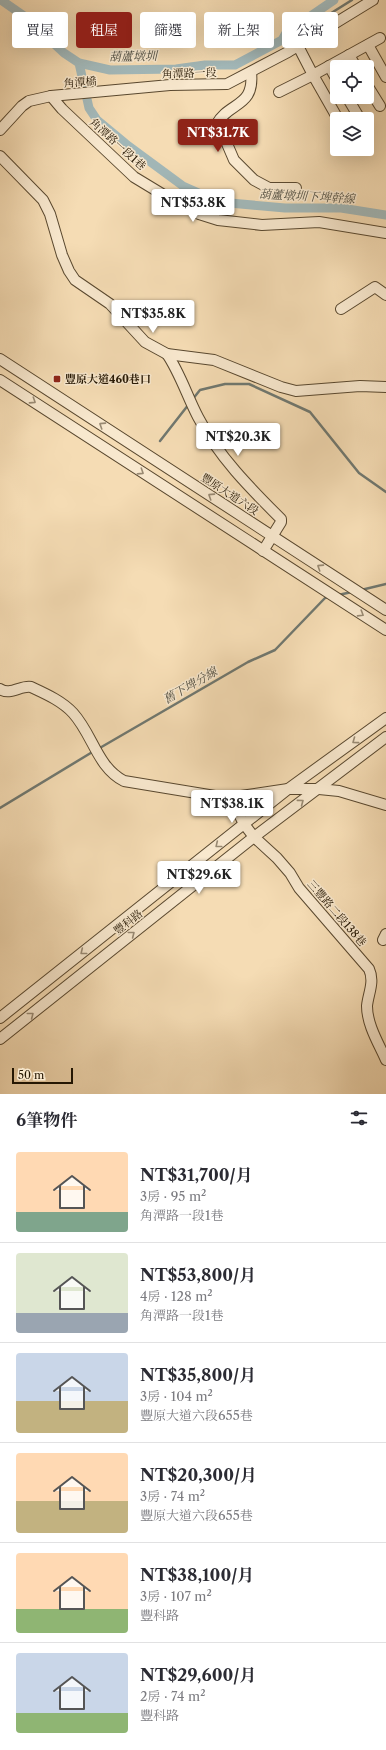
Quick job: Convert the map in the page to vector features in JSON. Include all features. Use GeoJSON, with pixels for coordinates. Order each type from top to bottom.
{"type":"FeatureCollection","features":[{"type":"Feature","properties":{"kind":"street","name":"角潭路一段"},"geometry":{"type":"LineString","coordinates":[[338,21],[373,0]]}},
{"type":"Feature","properties":{"kind":"street"},"geometry":{"type":"LineString","coordinates":[[279,92],[314,75],[380,38]]}},
{"type":"Feature","properties":{"kind":"street"},"geometry":{"type":"LineString","coordinates":[[368,45],[386,77]]}},
{"type":"Feature","properties":{"kind":"street","name":"角潭路一段"},"geometry":{"type":"LineString","coordinates":[[103,92],[170,85],[227,84],[294,48]]}},
{"type":"Feature","properties":{"kind":"street"},"geometry":{"type":"LineString","coordinates":[[299,48],[334,112]]}},
{"type":"Feature","properties":{"kind":"street"},"geometry":{"type":"LineString","coordinates":[[349,55],[352,60]]}},
{"type":"Feature","properties":{"kind":"street"},"geometry":{"type":"LineString","coordinates":[[251,72],[253,86],[251,91],[240,103],[219,120],[216,125],[225,139],[234,160],[254,180],[269,188],[296,188]]}},
{"type":"Feature","properties":{"kind":"street","name":"角潭橋"},"geometry":{"type":"LineString","coordinates":[[0,130],[22,106],[30,101],[54,95],[103,92]]}},
{"type":"Feature","properties":{"kind":"street","name":"角潭路一段1巷"},"geometry":{"type":"LineString","coordinates":[[54,95],[62,109],[134,177],[167,198],[199,214],[222,221],[262,225],[319,222],[386,233]]}},
{"type":"Feature","properties":{"kind":"street"},"geometry":{"type":"LineString","coordinates":[[374,96],[380,106]]}},
{"type":"Feature","properties":{"kind":"street"},"geometry":{"type":"LineString","coordinates":[[0,156],[43,200],[50,214],[68,271],[75,280],[110,304],[145,342],[167,354],[214,360],[281,387],[296,390],[386,386]]}},
{"type":"Feature","properties":{"kind":"street"},"geometry":{"type":"LineString","coordinates":[[341,309],[375,287],[386,295]]}},
{"type":"Feature","properties":{"kind":"street"},"geometry":{"type":"LineString","coordinates":[[167,354],[198,417],[210,437],[243,481],[281,519],[281,522],[263,551]]}},
{"type":"Feature","properties":{"kind":"street","name":"豐原大道六段"},"geometry":{"type":"LineString","coordinates":[[0,358],[386,610]]}},
{"type":"Feature","properties":{"kind":"street"},"geometry":{"type":"LineString","coordinates":[[0,380],[385,630]]}},
{"type":"Feature","properties":{"kind":"street"},"geometry":{"type":"LineString","coordinates":[[0,689],[7,692],[26,686],[31,687],[66,706],[82,726],[104,766],[112,775],[124,781],[231,798],[288,789],[319,789],[339,791],[386,805]]}},
{"type":"Feature","properties":{"kind":"street","name":"豐科路"},"geometry":{"type":"LineString","coordinates":[[0,1018],[288,789],[386,718]]}},
{"type":"Feature","properties":{"kind":"street","name":"豐科路"},"geometry":{"type":"LineString","coordinates":[[0,1039],[254,837],[386,737]]}},
{"type":"Feature","properties":{"kind":"street","name":"三豐路二段138巷"},"geometry":{"type":"LineString","coordinates":[[231,798],[244,824],[254,837],[277,858],[290,873],[299,888],[369,969],[372,979],[367,1007],[370,1021],[386,1060]]}},
{"type":"Feature","properties":{"kind":"waterway","name":"葫蘆墩圳"},"geometry":{"type":"LineString","coordinates":[[1,0],[24,16],[64,53],[79,63],[110,70],[176,69],[205,65],[235,65],[282,40],[286,33],[334,0]]}},
{"type":"Feature","properties":{"kind":"waterway"},"geometry":{"type":"LineString","coordinates":[[333,12],[352,0]]}},
{"type":"Feature","properties":{"kind":"waterway","name":"葫蘆墩圳下埤幹線"},"geometry":{"type":"LineString","coordinates":[[79,63],[89,108],[97,120],[126,144],[183,186],[219,202],[285,208],[341,208],[386,215]]}},
{"type":"Feature","properties":{"kind":"waterway"},"geometry":{"type":"LineString","coordinates":[[192,400],[200,390],[225,384],[249,384],[310,412],[359,473],[386,492]]}},
{"type":"Feature","properties":{"kind":"waterway"},"geometry":{"type":"LineString","coordinates":[[160,441],[189,404]]}},
{"type":"Feature","properties":{"kind":"waterway","name":"舊下埤分線"},"geometry":{"type":"LineString","coordinates":[[361,590],[386,584]]}},
{"type":"Feature","properties":{"kind":"waterway","name":"舊下埤分線"},"geometry":{"type":"LineString","coordinates":[[338,595],[352,592]]}},
{"type":"Feature","properties":{"kind":"waterway","name":"舊下埤分線"},"geometry":{"type":"LineString","coordinates":[[98,749],[248,662],[275,650],[325,598],[329,597]]}},
{"type":"Feature","properties":{"kind":"waterway","name":"舊下埤分線"},"geometry":{"type":"LineString","coordinates":[[0,808],[94,751]]}},
{"type":"Feature","properties":{"kind":"place","name":"豐原大道460巷口"},"geometry":{"type":"Point","coordinates":[57,379]}}]}
